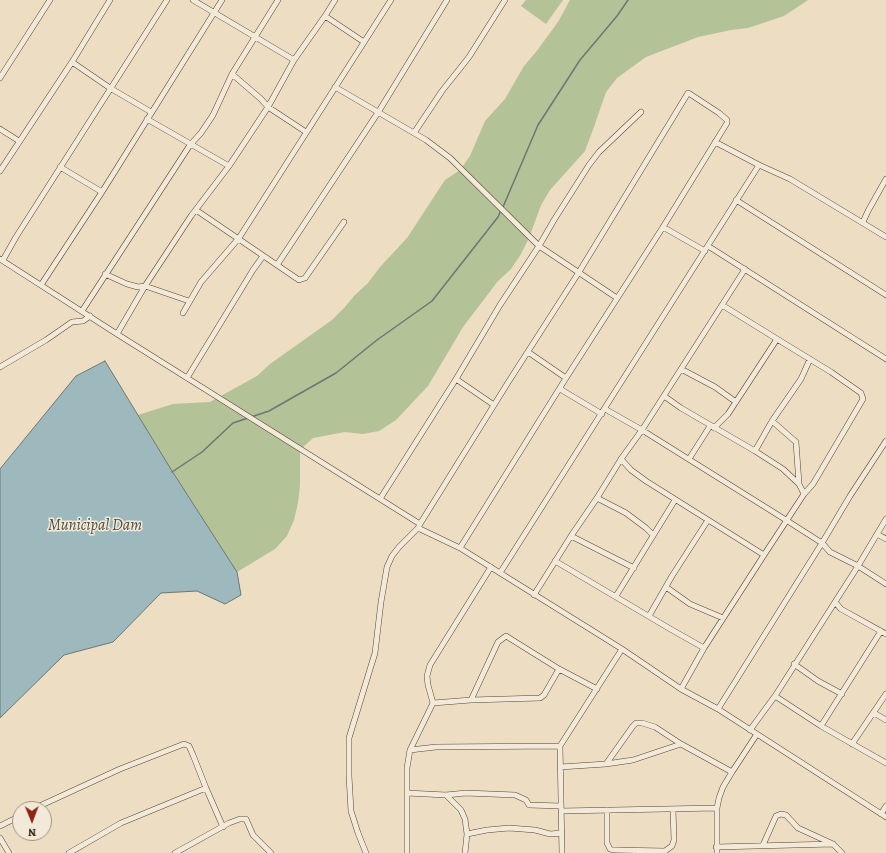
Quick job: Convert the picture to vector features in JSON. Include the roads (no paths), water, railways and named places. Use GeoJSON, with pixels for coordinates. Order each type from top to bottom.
{"type":"FeatureCollection","features":[{"type":"Feature","properties":{"kind":"street"},"geometry":{"type":"LineString","coordinates":[[0,78],[50,0]]}},
{"type":"Feature","properties":{"kind":"street"},"geometry":{"type":"LineString","coordinates":[[0,171],[72,62],[110,0]]}},
{"type":"Feature","properties":{"kind":"street"},"geometry":{"type":"LineString","coordinates":[[167,0],[1,259],[117,334],[380,498],[419,526],[491,567],[622,649],[681,689],[718,709],[884,815],[886,806]]}},
{"type":"Feature","properties":{"kind":"street"},"geometry":{"type":"LineString","coordinates":[[193,0],[294,60]]}},
{"type":"Feature","properties":{"kind":"street"},"geometry":{"type":"LineString","coordinates":[[41,285],[102,192],[222,0]]}},
{"type":"Feature","properties":{"kind":"street"},"geometry":{"type":"LineString","coordinates":[[82,310],[190,145],[201,133],[212,115],[232,74],[278,0]]}},
{"type":"Feature","properties":{"kind":"street"},"geometry":{"type":"LineString","coordinates":[[117,334],[146,286],[196,210],[229,166],[268,107],[294,60],[335,0]]}},
{"type":"Feature","properties":{"kind":"street"},"geometry":{"type":"LineString","coordinates":[[183,313],[201,282],[239,238],[391,0]]}},
{"type":"Feature","properties":{"kind":"street"},"geometry":{"type":"LineString","coordinates":[[277,266],[379,111],[447,0]]}},
{"type":"Feature","properties":{"kind":"street"},"geometry":{"type":"LineString","coordinates":[[414,133],[442,91],[469,57],[505,0]]}},
{"type":"Feature","properties":{"kind":"street"},"geometry":{"type":"LineString","coordinates":[[325,16],[364,42]]}},
{"type":"Feature","properties":{"kind":"street"},"geometry":{"type":"LineString","coordinates":[[72,62],[110,88],[151,112]]}},
{"type":"Feature","properties":{"kind":"street"},"geometry":{"type":"LineString","coordinates":[[232,74],[268,107],[306,132]]}},
{"type":"Feature","properties":{"kind":"street"},"geometry":{"type":"LineString","coordinates":[[335,87],[379,111],[426,140],[450,158],[539,246],[617,298]]}},
{"type":"Feature","properties":{"kind":"street"},"geometry":{"type":"LineString","coordinates":[[366,853],[351,811],[349,782],[350,738],[375,653],[387,567],[392,556],[399,547],[419,526],[579,272],[688,93],[690,94],[727,120],[727,123],[460,548]]}},
{"type":"Feature","properties":{"kind":"street"},"geometry":{"type":"LineString","coordinates":[[380,498],[456,379],[500,305],[539,246],[558,213],[599,152],[641,112]]}},
{"type":"Feature","properties":{"kind":"street"},"geometry":{"type":"LineString","coordinates":[[147,119],[229,166]]}},
{"type":"Feature","properties":{"kind":"street"},"geometry":{"type":"LineString","coordinates":[[0,129],[19,141]]}},
{"type":"Feature","properties":{"kind":"street"},"geometry":{"type":"LineString","coordinates":[[714,142],[759,165],[781,174],[886,236]]}},
{"type":"Feature","properties":{"kind":"street"},"geometry":{"type":"LineString","coordinates":[[500,573],[759,165]]}},
{"type":"Feature","properties":{"kind":"street"},"geometry":{"type":"LineString","coordinates":[[60,167],[102,192]]}},
{"type":"Feature","properties":{"kind":"street"},"geometry":{"type":"LineString","coordinates":[[863,222],[886,179]]}},
{"type":"Feature","properties":{"kind":"street"},"geometry":{"type":"LineString","coordinates":[[736,200],[886,296]]}},
{"type":"Feature","properties":{"kind":"street"},"geometry":{"type":"LineString","coordinates":[[196,210],[215,224],[239,238],[298,280],[302,280],[344,222]]}},
{"type":"Feature","properties":{"kind":"street"},"geometry":{"type":"LineString","coordinates":[[663,227],[745,269],[886,359]]}},
{"type":"Feature","properties":{"kind":"street"},"geometry":{"type":"LineString","coordinates":[[187,378],[263,256]]}},
{"type":"Feature","properties":{"kind":"street"},"geometry":{"type":"LineString","coordinates":[[534,595],[570,536],[642,430],[745,269]]}},
{"type":"Feature","properties":{"kind":"street"},"geometry":{"type":"LineString","coordinates":[[105,274],[127,284],[138,287],[146,286],[189,301]]}},
{"type":"Feature","properties":{"kind":"street"},"geometry":{"type":"LineString","coordinates":[[681,689],[704,648],[764,554],[804,494],[813,484],[863,399],[860,393],[810,359],[722,305]]}},
{"type":"Feature","properties":{"kind":"street"},"geometry":{"type":"LineString","coordinates":[[0,367],[46,340],[72,322],[83,321],[90,316]]}},
{"type":"Feature","properties":{"kind":"street"},"geometry":{"type":"LineString","coordinates":[[689,459],[712,427],[728,414],[777,339]]}},
{"type":"Feature","properties":{"kind":"street"},"geometry":{"type":"LineString","coordinates":[[528,352],[566,378]]}},
{"type":"Feature","properties":{"kind":"street"},"geometry":{"type":"LineString","coordinates":[[755,451],[772,421],[801,379],[810,359]]}},
{"type":"Feature","properties":{"kind":"street"},"geometry":{"type":"LineString","coordinates":[[681,369],[715,387],[736,402]]}},
{"type":"Feature","properties":{"kind":"street"},"geometry":{"type":"LineString","coordinates":[[456,379],[494,405]]}},
{"type":"Feature","properties":{"kind":"street"},"geometry":{"type":"LineString","coordinates":[[560,389],[603,412],[642,430],[786,520],[822,544],[830,552],[858,566],[886,584]]}},
{"type":"Feature","properties":{"kind":"street"},"geometry":{"type":"LineString","coordinates":[[664,396],[681,408],[783,469],[799,484],[804,494]]}},
{"type":"Feature","properties":{"kind":"street"},"geometry":{"type":"LineString","coordinates":[[772,421],[796,442],[799,484]]}},
{"type":"Feature","properties":{"kind":"street"},"geometry":{"type":"LineString","coordinates":[[718,709],[822,544],[850,496],[886,441]]}},
{"type":"Feature","properties":{"kind":"street"},"geometry":{"type":"LineString","coordinates":[[622,459],[631,470],[646,482],[764,554]]}},
{"type":"Feature","properties":{"kind":"street"},"geometry":{"type":"LineString","coordinates":[[597,498],[626,513],[654,535]]}},
{"type":"Feature","properties":{"kind":"street"},"geometry":{"type":"LineString","coordinates":[[616,596],[675,500]]}},
{"type":"Feature","properties":{"kind":"street"},"geometry":{"type":"LineString","coordinates":[[750,730],[775,696],[794,664],[858,566],[886,519]]}},
{"type":"Feature","properties":{"kind":"street"},"geometry":{"type":"LineString","coordinates":[[650,616],[666,587],[708,520]]}},
{"type":"Feature","properties":{"kind":"street"},"geometry":{"type":"LineString","coordinates":[[877,534],[886,539]]}},
{"type":"Feature","properties":{"kind":"street"},"geometry":{"type":"LineString","coordinates":[[570,536],[634,568]]}},
{"type":"Feature","properties":{"kind":"street"},"geometry":{"type":"LineString","coordinates":[[555,561],[704,648]]}},
{"type":"Feature","properties":{"kind":"street"},"geometry":{"type":"LineString","coordinates":[[408,853],[406,768],[410,750],[433,703],[427,676],[430,665],[491,567]]}},
{"type":"Feature","properties":{"kind":"street"},"geometry":{"type":"LineString","coordinates":[[666,587],[690,604],[723,618]]}},
{"type":"Feature","properties":{"kind":"street"},"geometry":{"type":"LineString","coordinates":[[835,602],[841,609],[886,634]]}},
{"type":"Feature","properties":{"kind":"street"},"geometry":{"type":"LineString","coordinates":[[821,726],[881,631]]}},
{"type":"Feature","properties":{"kind":"street"},"geometry":{"type":"LineString","coordinates":[[471,700],[498,642],[504,637],[509,638],[559,669],[597,688]]}},
{"type":"Feature","properties":{"kind":"street"},"geometry":{"type":"LineString","coordinates":[[562,853],[560,746],[622,649]]}},
{"type":"Feature","properties":{"kind":"street"},"geometry":{"type":"LineString","coordinates":[[794,664],[818,681],[842,694]]}},
{"type":"Feature","properties":{"kind":"street"},"geometry":{"type":"LineString","coordinates":[[433,703],[471,700],[540,698],[544,695],[559,669]]}},
{"type":"Feature","properties":{"kind":"street"},"geometry":{"type":"LineString","coordinates":[[852,744],[886,694]]}},
{"type":"Feature","properties":{"kind":"street"},"geometry":{"type":"LineString","coordinates":[[775,696],[821,726],[886,763]]}},
{"type":"Feature","properties":{"kind":"street"},"geometry":{"type":"LineString","coordinates":[[874,713],[886,720]]}},
{"type":"Feature","properties":{"kind":"street"},"geometry":{"type":"LineString","coordinates":[[606,764],[632,726],[636,723],[642,723],[655,727],[681,744],[732,772]]}},
{"type":"Feature","properties":{"kind":"street"},"geometry":{"type":"LineString","coordinates":[[716,853],[717,808],[723,787],[757,734]]}},
{"type":"Feature","properties":{"kind":"street"},"geometry":{"type":"LineString","coordinates":[[50,801],[120,769],[183,744],[189,746],[223,827]]}},
{"type":"Feature","properties":{"kind":"street"},"geometry":{"type":"LineString","coordinates":[[560,767],[606,764],[633,760],[681,744]]}},
{"type":"Feature","properties":{"kind":"street"},"geometry":{"type":"LineString","coordinates":[[410,750],[436,747],[560,746]]}},
{"type":"Feature","properties":{"kind":"street"},"geometry":{"type":"LineString","coordinates":[[69,853],[121,823],[206,788]]}},
{"type":"Feature","properties":{"kind":"street"},"geometry":{"type":"LineString","coordinates":[[407,793],[446,795],[466,793],[515,795],[526,800],[529,805],[561,806]]}},
{"type":"Feature","properties":{"kind":"street"},"geometry":{"type":"LineString","coordinates":[[446,795],[462,810],[466,819],[467,834],[465,853]]}},
{"type":"Feature","properties":{"kind":"street"},"geometry":{"type":"LineString","coordinates":[[561,812],[717,808]]}},
{"type":"Feature","properties":{"kind":"street"},"geometry":{"type":"LineString","coordinates":[[607,810],[607,843],[610,849],[665,851],[672,846],[674,840],[673,809]]}},
{"type":"Feature","properties":{"kind":"street"},"geometry":{"type":"LineString","coordinates":[[763,845],[776,816],[781,814],[786,815],[798,828],[833,844],[842,853]]}},
{"type":"Feature","properties":{"kind":"street"},"geometry":{"type":"LineString","coordinates":[[175,853],[240,819],[246,819],[253,835],[271,853]]}},
{"type":"Feature","properties":{"kind":"street"},"geometry":{"type":"LineString","coordinates":[[0,826],[12,820]]}},
{"type":"Feature","properties":{"kind":"street"},"geometry":{"type":"LineString","coordinates":[[467,834],[509,828],[535,830],[550,834],[562,833]]}},
{"type":"Feature","properties":{"kind":"street"},"geometry":{"type":"LineString","coordinates":[[0,838],[9,853]]}},
{"type":"Feature","properties":{"kind":"street"},"geometry":{"type":"LineString","coordinates":[[716,847],[833,844]]}},
{"type":"Feature","properties":{"kind":"water","name":"Municipal Dam"},"geometry":{"type":"Polygon","coordinates":[[[105,361],[172,471],[237,572],[241,595],[225,604],[197,591],[161,593],[113,642],[64,655],[0,718],[0,469],[76,376],[105,361]]]}},
{"type":"Feature","properties":{"kind":"waterway"},"geometry":{"type":"LineString","coordinates":[[503,207],[538,125],[580,60],[617,16],[628,0]]}},
{"type":"Feature","properties":{"kind":"waterway"},"geometry":{"type":"LineString","coordinates":[[251,417],[269,411],[336,373],[377,340],[432,301],[498,217],[501,210]]}},
{"type":"Feature","properties":{"kind":"waterway"},"geometry":{"type":"LineString","coordinates":[[172,472],[202,452],[233,423],[248,418]]}}]}
